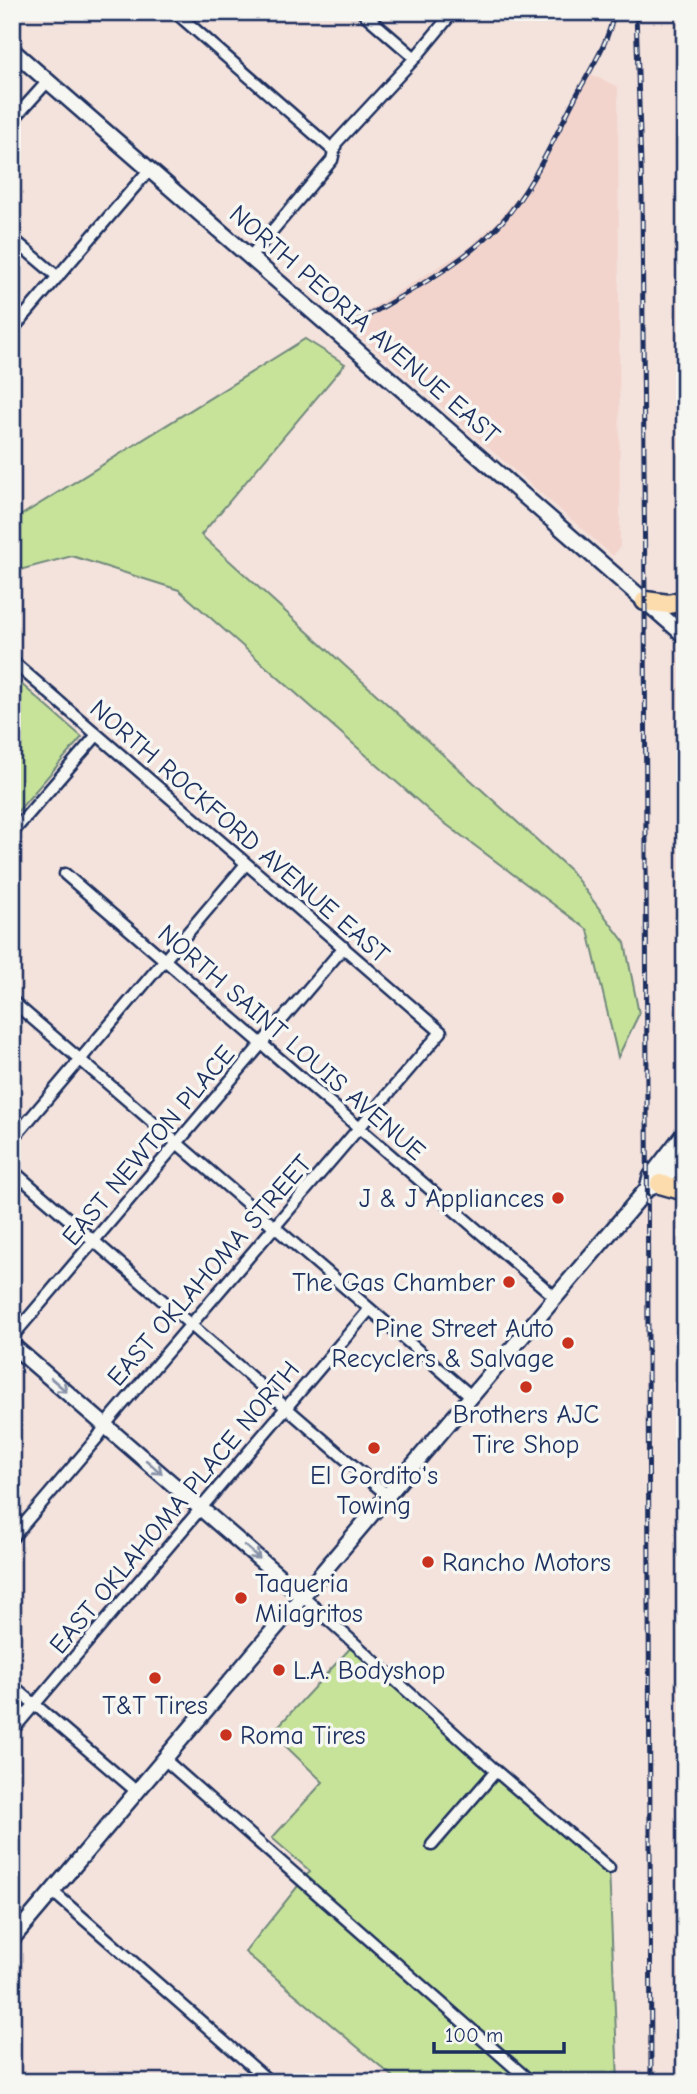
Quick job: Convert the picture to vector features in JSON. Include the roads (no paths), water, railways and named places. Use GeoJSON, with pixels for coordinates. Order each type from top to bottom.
{"type":"FeatureCollection","features":[{"type":"Feature","properties":{"kind":"highway"},"geometry":{"type":"LineString","coordinates":[[645,601],[669,604],[685,600]]}},
{"type":"Feature","properties":{"kind":"highway"},"geometry":{"type":"LineString","coordinates":[[654,1187],[685,1191]]}},
{"type":"Feature","properties":{"kind":"main road","name":"NORTH PEORIA AVENUE EAST"},"geometry":{"type":"LineString","coordinates":[[12,50],[685,636]]}},
{"type":"Feature","properties":{"kind":"main road"},"geometry":{"type":"LineString","coordinates":[[654,1187],[651,1176],[685,1132]]}},
{"type":"Feature","properties":{"kind":"main road"},"geometry":{"type":"LineString","coordinates":[[12,1938],[555,1297],[685,1155]]}},
{"type":"Feature","properties":{"kind":"main road"},"geometry":{"type":"LineString","coordinates":[[12,1345],[302,1596]]}},
{"type":"Feature","properties":{"kind":"street"},"geometry":{"type":"LineString","coordinates":[[362,12],[415,58]]}},
{"type":"Feature","properties":{"kind":"street"},"geometry":{"type":"LineString","coordinates":[[250,257],[332,160],[336,143],[415,58],[453,12]]}},
{"type":"Feature","properties":{"kind":"street"},"geometry":{"type":"LineString","coordinates":[[181,14],[334,151]]}},
{"type":"Feature","properties":{"kind":"street"},"geometry":{"type":"LineString","coordinates":[[12,121],[48,81]]}},
{"type":"Feature","properties":{"kind":"street"},"geometry":{"type":"LineString","coordinates":[[12,330],[149,170]]}},
{"type":"Feature","properties":{"kind":"street"},"geometry":{"type":"LineString","coordinates":[[12,238],[58,277]]}},
{"type":"Feature","properties":{"kind":"street","name":"NORTH ROCKFORD AVENUE EAST"},"geometry":{"type":"LineString","coordinates":[[12,661],[441,1032]]}},
{"type":"Feature","properties":{"kind":"street"},"geometry":{"type":"LineString","coordinates":[[12,833],[97,735]]}},
{"type":"Feature","properties":{"kind":"street"},"geometry":{"type":"LineString","coordinates":[[12,1140],[246,864]]}},
{"type":"Feature","properties":{"kind":"street","name":"NORTH SAINT LOUIS AVENUE"},"geometry":{"type":"LineString","coordinates":[[65,874],[555,1297]]}},
{"type":"Feature","properties":{"kind":"street","name":"EAST NEWTON PLACE"},"geometry":{"type":"LineString","coordinates":[[12,1337],[344,947]]}},
{"type":"Feature","properties":{"kind":"street"},"geometry":{"type":"LineString","coordinates":[[12,1001],[471,1396]]}},
{"type":"Feature","properties":{"kind":"street","name":"EAST OKLAHOMA STREET"},"geometry":{"type":"LineString","coordinates":[[12,1538],[110,1419],[441,1032]]}},
{"type":"Feature","properties":{"kind":"street"},"geometry":{"type":"LineString","coordinates":[[12,1170],[387,1495]]}},
{"type":"Feature","properties":{"kind":"street","name":"EAST OKLAHOMA PLACE NORTH"},"geometry":{"type":"LineString","coordinates":[[12,1731],[369,1310]]}},
{"type":"Feature","properties":{"kind":"street"},"geometry":{"type":"LineString","coordinates":[[302,1596],[496,1771],[609,1868]]}},
{"type":"Feature","properties":{"kind":"street"},"geometry":{"type":"LineString","coordinates":[[12,1685],[136,1791]]}},
{"type":"Feature","properties":{"kind":"street"},"geometry":{"type":"LineString","coordinates":[[164,1759],[531,2082]]}},
{"type":"Feature","properties":{"kind":"street"},"geometry":{"type":"LineString","coordinates":[[432,1844],[496,1771]]}},
{"type":"Feature","properties":{"kind":"street"},"geometry":{"type":"LineString","coordinates":[[52,1891],[270,2082]]}},
{"type":"Feature","properties":{"kind":"railway"},"geometry":{"type":"LineString","coordinates":[[354,324],[449,267],[500,224],[541,165],[608,35],[614,12]]}},
{"type":"Feature","properties":{"kind":"railway"},"geometry":{"type":"LineString","coordinates":[[636,12],[642,197],[645,601],[651,2082]]}},
{"type":"Feature","properties":{"kind":"place","name":"J & J Appliances"},"geometry":{"type":"Point","coordinates":[558,1198]}},
{"type":"Feature","properties":{"kind":"place","name":"The Gas Chamber"},"geometry":{"type":"Point","coordinates":[509,1282]}},
{"type":"Feature","properties":{"kind":"place","name":"Pine Street Auto Recyclers & Salvage"},"geometry":{"type":"Point","coordinates":[568,1343]}},
{"type":"Feature","properties":{"kind":"place","name":"Brothers AJC Tire Shop"},"geometry":{"type":"Point","coordinates":[526,1387]}},
{"type":"Feature","properties":{"kind":"place","name":"El Gordito's Towing"},"geometry":{"type":"Point","coordinates":[374,1448]}},
{"type":"Feature","properties":{"kind":"place","name":"Rancho Motors"},"geometry":{"type":"Point","coordinates":[428,1562]}},
{"type":"Feature","properties":{"kind":"place","name":"Taqueria Milagritos"},"geometry":{"type":"Point","coordinates":[241,1598]}},
{"type":"Feature","properties":{"kind":"place","name":"L.A. Bodyshop"},"geometry":{"type":"Point","coordinates":[279,1670]}},
{"type":"Feature","properties":{"kind":"place","name":"T&T Tires"},"geometry":{"type":"Point","coordinates":[155,1678]}},
{"type":"Feature","properties":{"kind":"place","name":"Roma Tires"},"geometry":{"type":"Point","coordinates":[226,1735]}}]}
